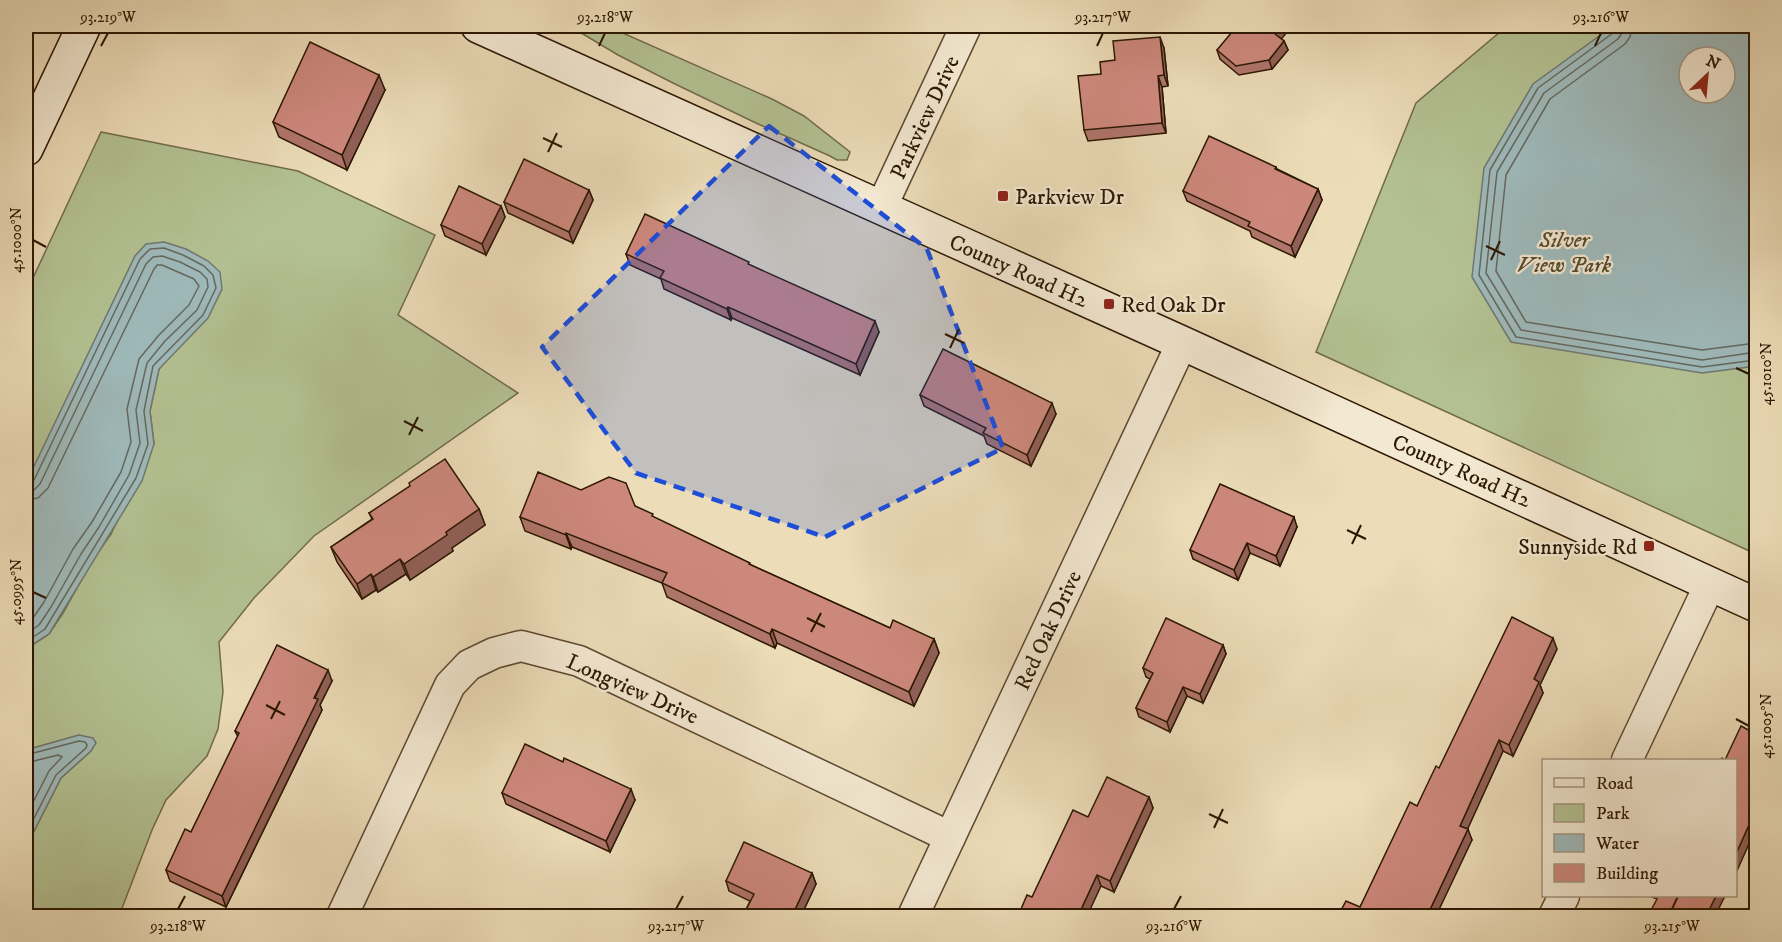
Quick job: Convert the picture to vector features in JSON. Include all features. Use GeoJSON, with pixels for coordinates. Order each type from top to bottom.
{"type":"FeatureCollection","features":[{"type":"Feature","properties":{"kind":"street"},"geometry":{"type":"LineString","coordinates":[[26,150],[84,26]]}},
{"type":"Feature","properties":{"kind":"street","name":"County Road H2"},"geometry":{"type":"LineString","coordinates":[[478,26],[1756,605]]}},
{"type":"Feature","properties":{"kind":"street","name":"Parkview Drive"},"geometry":{"type":"LineString","coordinates":[[881,208],[966,26]]}},
{"type":"Feature","properties":{"kind":"street","name":"Red Oak Drive"},"geometry":{"type":"LineString","coordinates":[[913,916],[1182,343]]}},
{"type":"Feature","properties":{"kind":"street"},"geometry":{"type":"LineString","coordinates":[[1627,759],[1710,584]]}},
{"type":"Feature","properties":{"kind":"street","name":"Longview Drive"},"geometry":{"type":"LineString","coordinates":[[342,916],[450,685],[469,665],[494,653],[521,646],[579,661],[950,837]]}},
{"type":"Feature","properties":{"kind":"street"},"geometry":{"type":"LineString","coordinates":[[1554,916],[1564,897]]}},
{"type":"Feature","properties":{"kind":"highlighted area"},"geometry":{"type":"Polygon","coordinates":[[[769,126],[927,249],[1003,448],[825,537],[636,473],[542,347],[769,126]]]}},
{"type":"Feature","properties":{"kind":"green space"},"geometry":{"type":"Polygon","coordinates":[[[559,26],[607,26],[772,99],[804,116],[850,152],[847,160],[837,160],[756,123],[618,55],[583,34],[559,26]]]}},
{"type":"Feature","properties":{"kind":"green space","name":"Silver View Park"},"geometry":{"type":"Polygon","coordinates":[[[1507,26],[1756,26],[1756,554],[1316,352],[1416,103],[1507,26]]]}},
{"type":"Feature","properties":{"kind":"green space"},"geometry":{"type":"Polygon","coordinates":[[[101,132],[298,171],[435,235],[398,315],[518,393],[314,536],[254,598],[219,642],[223,692],[218,729],[207,756],[166,800],[119,916],[26,916],[26,847],[61,778],[91,751],[79,735],[26,750],[26,649],[49,634],[92,561],[111,534],[154,444],[150,411],[159,369],[175,351],[26,483],[26,293],[101,132]]]}},
{"type":"Feature","properties":{"kind":"water"},"geometry":{"type":"Polygon","coordinates":[[[1613,26],[1756,26],[1756,366],[1702,373],[1511,342],[1472,277],[1484,168],[1533,84],[1613,26]]]}},
{"type":"Feature","properties":{"kind":"water"},"geometry":{"type":"Polygon","coordinates":[[[164,242],[186,249],[208,261],[220,272],[222,289],[208,318],[159,369],[150,411],[154,444],[142,481],[49,634],[26,649],[26,483],[135,256],[146,244],[164,242]]]}},
{"type":"Feature","properties":{"kind":"water"},"geometry":{"type":"Polygon","coordinates":[[[79,735],[93,738],[96,743],[91,751],[61,778],[26,847],[26,750],[79,735]]]}},
{"type":"Feature","properties":{"kind":"building"},"geometry":{"type":"Polygon","coordinates":[[[1237,26],[1282,26],[1275,34],[1284,41],[1269,60],[1236,66],[1217,50],[1237,26]]]}},
{"type":"Feature","properties":{"kind":"building"},"geometry":{"type":"Polygon","coordinates":[[[1160,37],[1164,75],[1158,76],[1162,123],[1084,130],[1078,76],[1101,74],[1100,62],[1115,60],[1113,41],[1160,37]]]}},
{"type":"Feature","properties":{"kind":"building"},"geometry":{"type":"Polygon","coordinates":[[[310,42],[379,75],[342,155],[273,122],[310,42]]]}},
{"type":"Feature","properties":{"kind":"building"},"geometry":{"type":"Polygon","coordinates":[[[1209,136],[1318,189],[1291,246],[1248,226],[1250,222],[1183,191],[1209,136]]]}},
{"type":"Feature","properties":{"kind":"building"},"geometry":{"type":"Polygon","coordinates":[[[524,159],[589,190],[569,232],[504,202],[524,159]]]}},
{"type":"Feature","properties":{"kind":"building"},"geometry":{"type":"Polygon","coordinates":[[[459,186],[501,206],[482,244],[441,225],[459,186]]]}},
{"type":"Feature","properties":{"kind":"building"},"geometry":{"type":"Polygon","coordinates":[[[645,214],[749,262],[748,264],[875,321],[856,364],[660,278],[664,271],[626,254],[645,214]]]}},
{"type":"Feature","properties":{"kind":"building"},"geometry":{"type":"Polygon","coordinates":[[[943,349],[1052,403],[1027,455],[983,433],[986,428],[920,395],[943,349]]]}},
{"type":"Feature","properties":{"kind":"building"},"geometry":{"type":"Polygon","coordinates":[[[445,459],[479,509],[446,532],[447,535],[404,564],[400,559],[373,577],[371,574],[357,584],[331,547],[373,519],[369,513],[445,459]]]}},
{"type":"Feature","properties":{"kind":"building"},"geometry":{"type":"Polygon","coordinates":[[[538,472],[581,490],[609,477],[626,483],[635,506],[653,514],[652,516],[749,564],[890,628],[893,620],[934,639],[909,692],[772,629],[770,634],[662,583],[667,573],[520,517],[538,472]]]}},
{"type":"Feature","properties":{"kind":"building"},"geometry":{"type":"Polygon","coordinates":[[[1220,484],[1294,517],[1276,556],[1247,543],[1234,570],[1190,550],[1220,484]]]}},
{"type":"Feature","properties":{"kind":"building"},"geometry":{"type":"Polygon","coordinates":[[[1512,617],[1553,638],[1534,679],[1539,682],[1509,745],[1499,740],[1460,826],[1468,829],[1427,916],[1338,916],[1346,901],[1360,907],[1410,802],[1417,806],[1436,766],[1439,768],[1512,617]]]}},
{"type":"Feature","properties":{"kind":"building"},"geometry":{"type":"Polygon","coordinates":[[[1166,618],[1223,645],[1200,694],[1183,687],[1167,722],[1136,708],[1153,673],[1143,668],[1166,618]]]}},
{"type":"Feature","properties":{"kind":"building"},"geometry":{"type":"Polygon","coordinates":[[[277,645],[328,670],[314,698],[318,699],[222,896],[166,870],[185,829],[191,832],[239,733],[235,731],[277,645]]]}},
{"type":"Feature","properties":{"kind":"building"},"geometry":{"type":"Polygon","coordinates":[[[1741,726],[1756,734],[1756,809],[1737,852],[1737,759],[1725,759],[1741,726]]]}},
{"type":"Feature","properties":{"kind":"building"},"geometry":{"type":"Polygon","coordinates":[[[525,744],[563,762],[564,758],[631,789],[606,841],[502,793],[525,744]]]}},
{"type":"Feature","properties":{"kind":"building"},"geometry":{"type":"Polygon","coordinates":[[[1107,777],[1149,797],[1110,881],[1097,875],[1078,916],[1018,916],[1027,895],[1032,897],[1073,810],[1088,817],[1107,777]]]}},
{"type":"Feature","properties":{"kind":"building"},"geometry":{"type":"Polygon","coordinates":[[[744,842],[812,873],[792,916],[743,916],[754,894],[726,881],[744,842]]]}},
{"type":"Feature","properties":{"kind":"building"},"geometry":{"type":"Polygon","coordinates":[[[1652,897],[1716,897],[1706,916],[1648,916],[1657,899],[1652,897]]]}},
{"type":"Feature","properties":{"kind":"place","name":"Parkview Dr"},"geometry":{"type":"Point","coordinates":[1003,196]}},
{"type":"Feature","properties":{"kind":"place","name":"Red Oak Dr"},"geometry":{"type":"Point","coordinates":[1109,304]}},
{"type":"Feature","properties":{"kind":"place","name":"Sunnyside Rd"},"geometry":{"type":"Point","coordinates":[1649,546]}}]}
